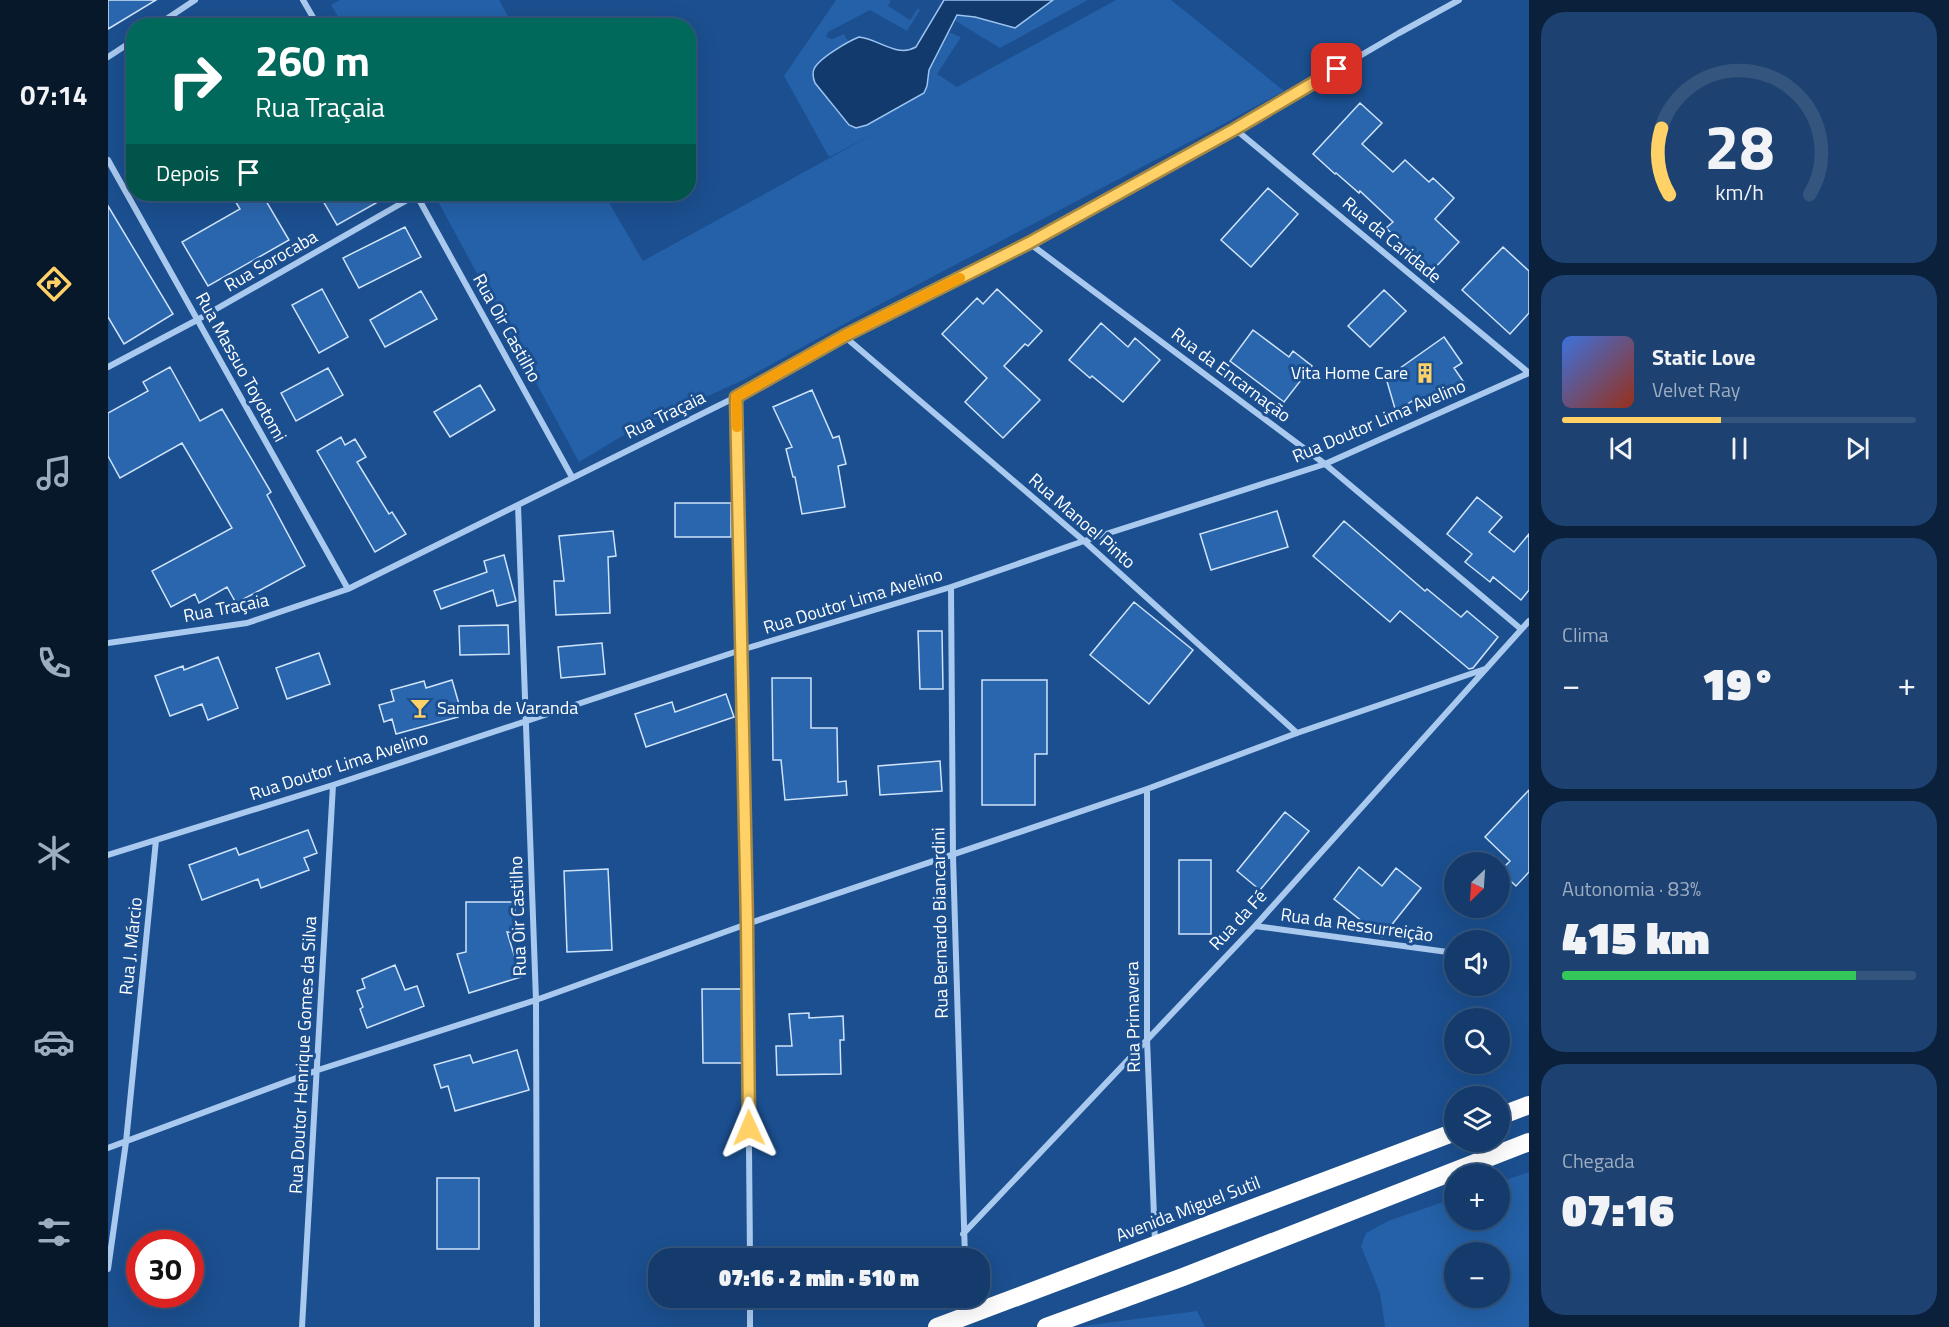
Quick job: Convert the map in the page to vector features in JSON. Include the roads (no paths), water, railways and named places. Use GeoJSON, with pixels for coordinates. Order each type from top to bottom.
{"type":"FeatureCollection","features":[{"type":"Feature","properties":{"kind":"highway"},"geometry":{"type":"LineString","coordinates":[[1510,1112],[1529,1105]]}},
{"type":"Feature","properties":{"kind":"highway","name":"Avenida Miguel Sutil"},"geometry":{"type":"LineString","coordinates":[[990,1299],[1155,1244],[1444,1136]]}},
{"type":"Feature","properties":{"kind":"highway"},"geometry":{"type":"LineString","coordinates":[[1046,1327],[1529,1142]]}},
{"type":"Feature","properties":{"kind":"highway","name":"Avenida Miguel Sutil"},"geometry":{"type":"LineString","coordinates":[[937,1327],[965,1308]]}},
{"type":"Feature","properties":{"kind":"street"},"geometry":{"type":"LineString","coordinates":[[168,18],[195,0]]}},
{"type":"Feature","properties":{"kind":"street"},"geometry":{"type":"LineString","coordinates":[[303,0],[313,18]]}},
{"type":"Feature","properties":{"kind":"street","name":"Rua Traçaia"},"geometry":{"type":"LineString","coordinates":[[108,643],[247,623],[348,589],[736,397],[844,336],[1029,243],[1235,129],[1459,0]]}},
{"type":"Feature","properties":{"kind":"street"},"geometry":{"type":"LineString","coordinates":[[108,57],[126,45]]}},
{"type":"Feature","properties":{"kind":"street","name":"Rua da Caridade"},"geometry":{"type":"LineString","coordinates":[[1235,129],[1529,373]]}},
{"type":"Feature","properties":{"kind":"street","name":"Rua Massuo Toyotomi"},"geometry":{"type":"LineString","coordinates":[[108,160],[126,192]]}},
{"type":"Feature","properties":{"kind":"street","name":"Rua Massuo Toyotomi"},"geometry":{"type":"LineString","coordinates":[[131,201],[348,589]]}},
{"type":"Feature","properties":{"kind":"street","name":"Rua Sorocaba"},"geometry":{"type":"LineString","coordinates":[[108,367],[197,320],[404,201]]}},
{"type":"Feature","properties":{"kind":"street","name":"Rua Oir Castilho"},"geometry":{"type":"LineString","coordinates":[[420,201],[572,477]]}},
{"type":"Feature","properties":{"kind":"street","name":"Rua da Encarnação"},"geometry":{"type":"LineString","coordinates":[[1029,243],[1325,464],[1521,629]]}},
{"type":"Feature","properties":{"kind":"street","name":"Rua Manoel Pinto"},"geometry":{"type":"LineString","coordinates":[[844,336],[1084,541],[1297,733]]}},
{"type":"Feature","properties":{"kind":"street","name":"Rua Doutor Lima Avelino"},"geometry":{"type":"LineString","coordinates":[[108,855],[333,785],[741,650],[951,587],[1084,541],[1325,464],[1529,373]]}},
{"type":"Feature","properties":{"kind":"street"},"geometry":{"type":"LineString","coordinates":[[736,397],[747,924],[750,1248]]}},
{"type":"Feature","properties":{"kind":"street","name":"Rua Oir Castilho"},"geometry":{"type":"LineString","coordinates":[[518,505],[536,1000],[537,1327]]}},
{"type":"Feature","properties":{"kind":"street","name":"Rua Bernardo Biancardini"},"geometry":{"type":"LineString","coordinates":[[951,587],[953,856],[964,1248]]}},
{"type":"Feature","properties":{"kind":"street","name":"Rua da Fé"},"geometry":{"type":"LineString","coordinates":[[963,1234],[1255,926],[1529,621]]}},
{"type":"Feature","properties":{"kind":"street"},"geometry":{"type":"LineString","coordinates":[[108,1148],[318,1070],[536,1000],[747,924],[1147,789],[1297,733],[1485,669]]}},
{"type":"Feature","properties":{"kind":"street","name":"Rua Doutor Henrique Gomes da Silva"},"geometry":{"type":"LineString","coordinates":[[302,1327],[333,785]]}},
{"type":"Feature","properties":{"kind":"street","name":"Rua Primavera"},"geometry":{"type":"LineString","coordinates":[[1147,789],[1147,1039],[1155,1244]]}},
{"type":"Feature","properties":{"kind":"street","name":"Rua J. Márcio"},"geometry":{"type":"LineString","coordinates":[[108,1269],[126,1142],[156,840]]}},
{"type":"Feature","properties":{"kind":"street","name":"Rua da Ressurreição"},"geometry":{"type":"LineString","coordinates":[[1255,926],[1444,952]]}},
{"type":"Feature","properties":{"kind":"street"},"geometry":{"type":"LineString","coordinates":[[750,1308],[750,1327]]}},
{"type":"Feature","properties":{"kind":"place","name":"Vita Home Care"},"geometry":{"type":"Point","coordinates":[1425,373]}},
{"type":"Feature","properties":{"kind":"place","name":"Samba de Varanda"},"geometry":{"type":"Point","coordinates":[420,708]}}]}
